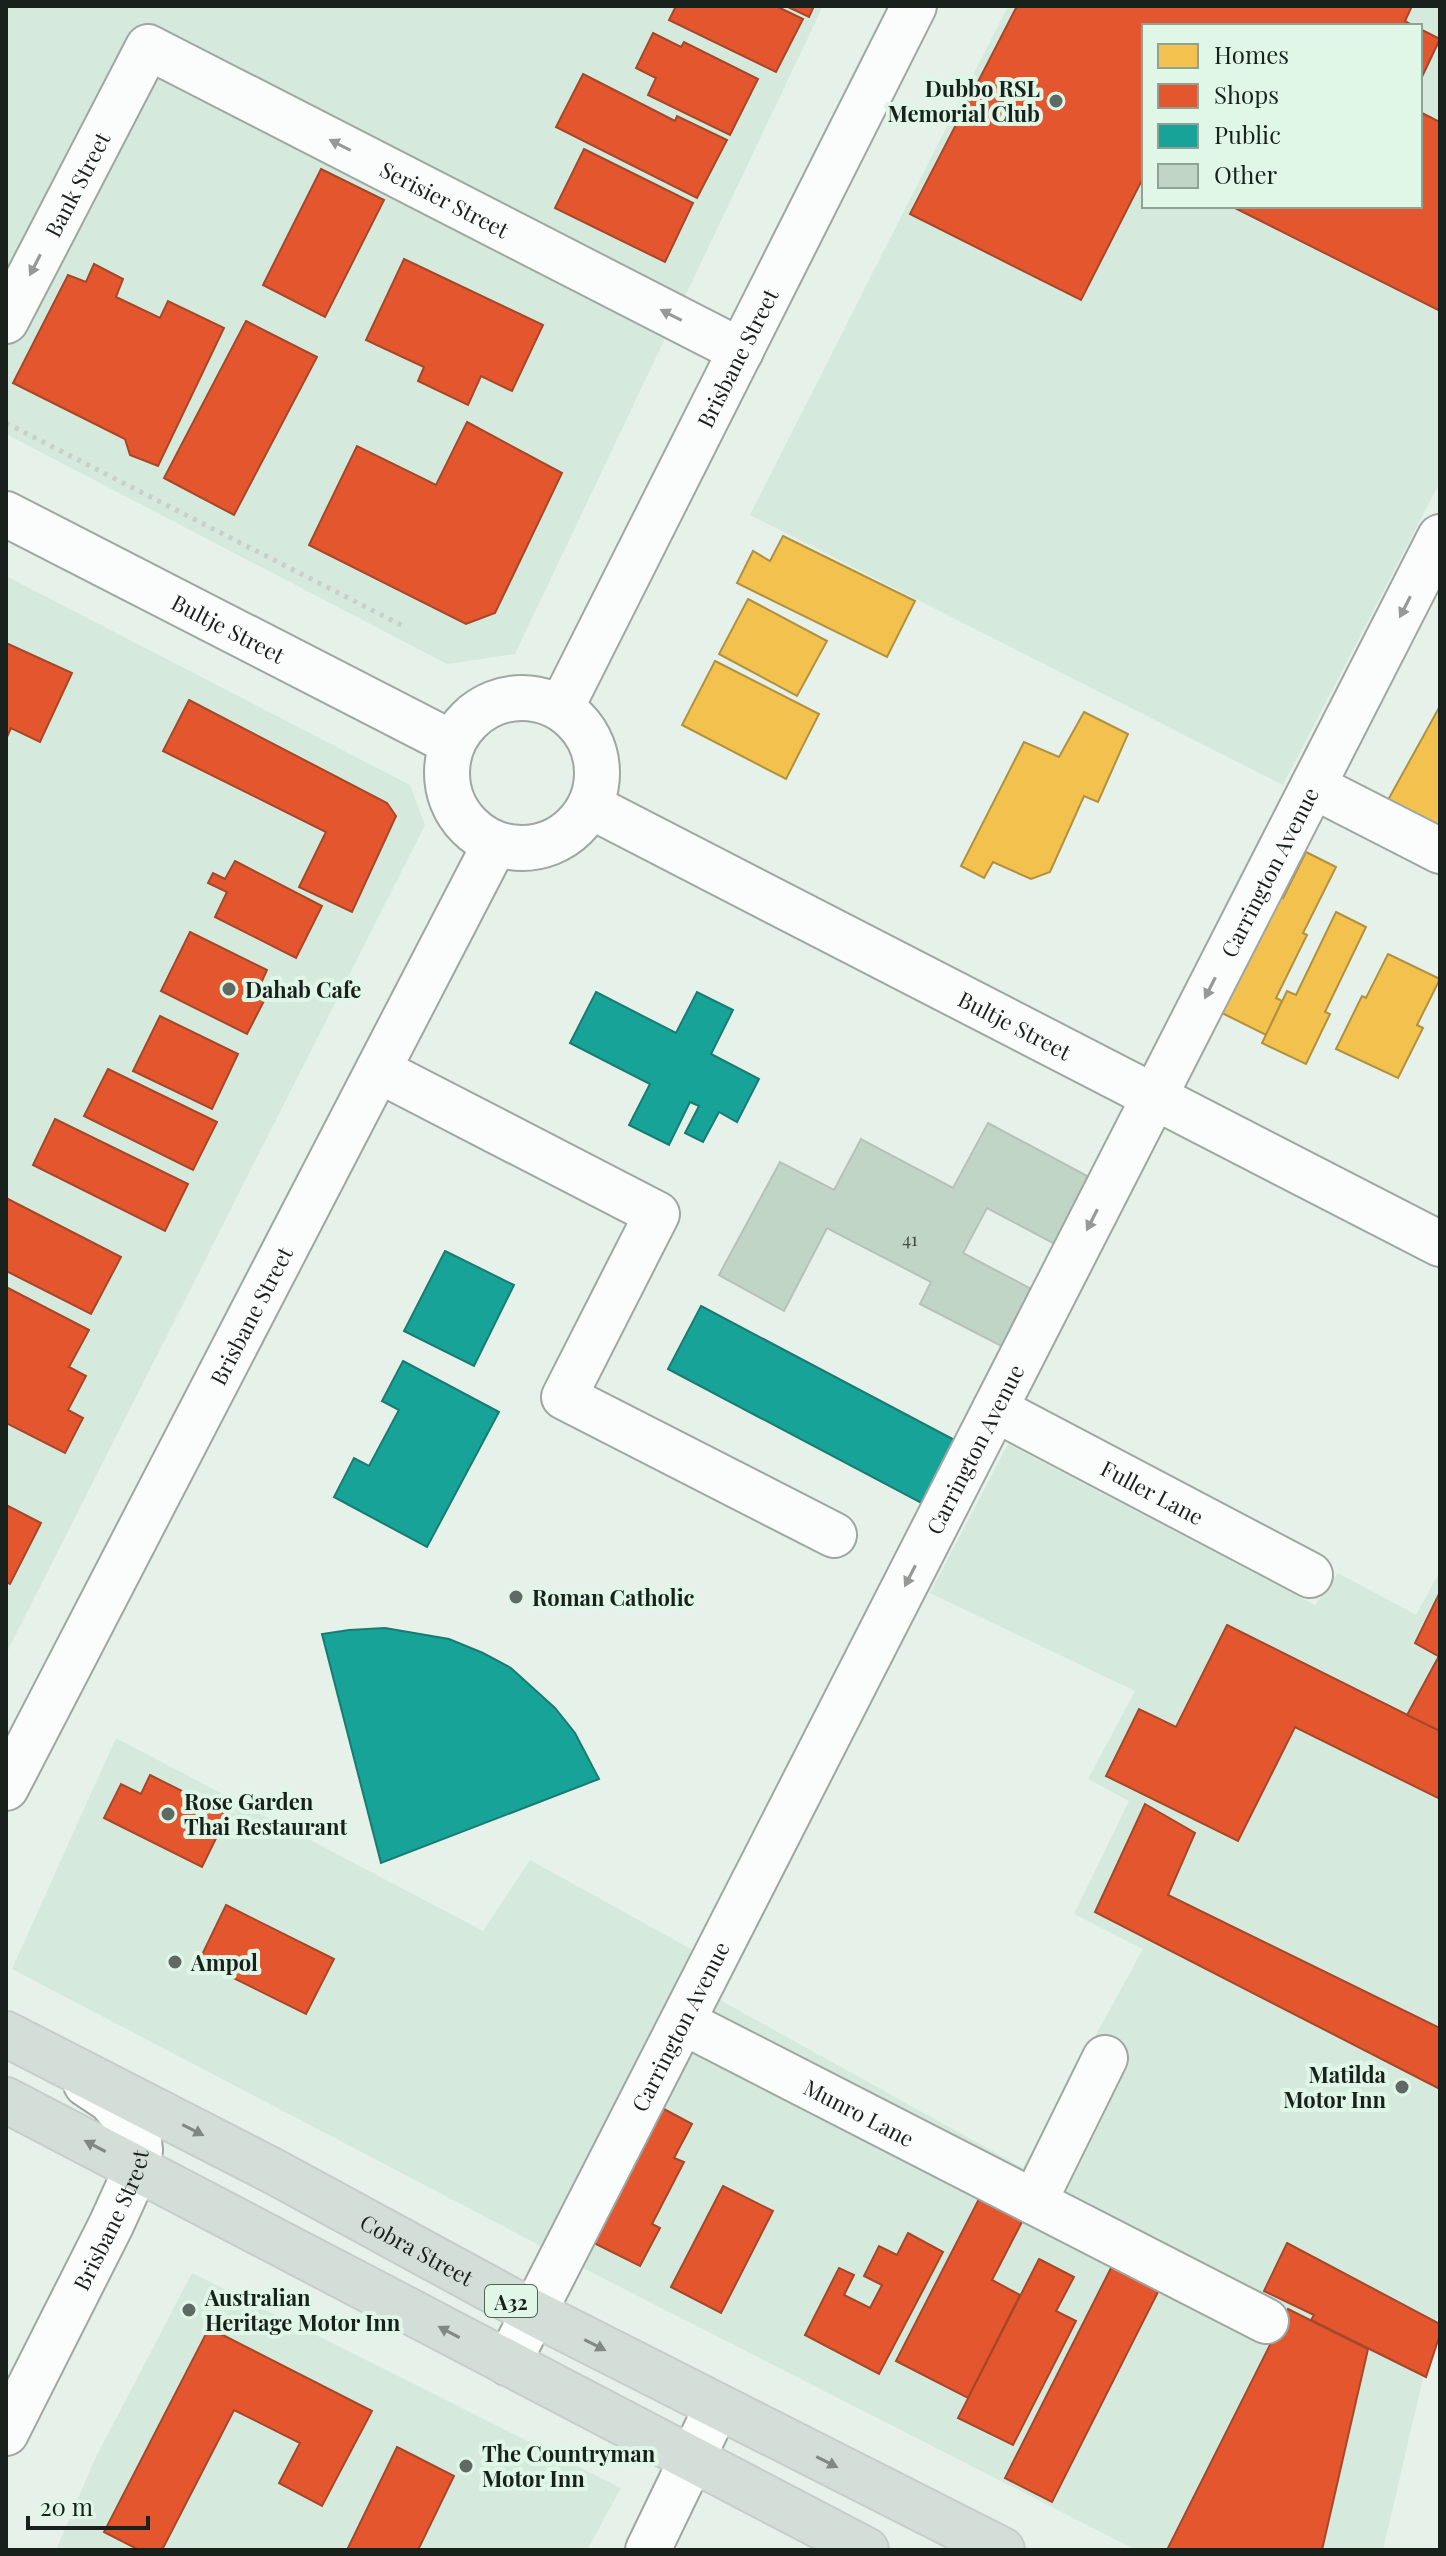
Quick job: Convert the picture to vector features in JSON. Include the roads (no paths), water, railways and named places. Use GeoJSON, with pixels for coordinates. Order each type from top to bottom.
{"type":"FeatureCollection","features":[{"type":"Feature","properties":{"kind":"highway","name":"Cobra Street"},"geometry":{"type":"LineString","coordinates":[[15,2039],[273,2171],[534,2313],[1002,2550]]}},
{"type":"Feature","properties":{"kind":"highway","name":"A32"},"geometry":{"type":"LineString","coordinates":[[6,2100],[866,2550]]}},
{"type":"Feature","properties":{"kind":"street","name":"Brisbane Street"},"geometry":{"type":"LineString","coordinates":[[561,708],[914,6]]}},
{"type":"Feature","properties":{"kind":"street","name":"Serisier Street"},"geometry":{"type":"LineString","coordinates":[[148,47],[741,351]]}},
{"type":"Feature","properties":{"kind":"street","name":"Bank Street"},"geometry":{"type":"LineString","coordinates":[[6,321],[148,47]]}},
{"type":"Feature","properties":{"kind":"street","name":"Bultje Street"},"geometry":{"type":"LineString","coordinates":[[6,514],[452,743]]}},
{"type":"Feature","properties":{"kind":"street","name":"Carrington Avenue"},"geometry":{"type":"LineString","coordinates":[[508,2363],[1440,537]]}},
{"type":"Feature","properties":{"kind":"street"},"geometry":{"type":"LineString","coordinates":[[511,698],[537,699],[561,708],[578,722],[591,741],[597,763],[597,785],[590,806],[578,825],[560,839],[517,849],[495,844],[474,832],[457,814],[448,791],[446,766],[452,743],[466,721],[487,706],[511,698]]}},
{"type":"Feature","properties":{"kind":"street"},"geometry":{"type":"LineString","coordinates":[[1313,786],[1440,851]]}},
{"type":"Feature","properties":{"kind":"street","name":"Bultje Street"},"geometry":{"type":"LineString","coordinates":[[590,806],[1440,1244]]}},
{"type":"Feature","properties":{"kind":"street","name":"Brisbane Street"},"geometry":{"type":"LineString","coordinates":[[6,1788],[495,844]]}},
{"type":"Feature","properties":{"kind":"street"},"geometry":{"type":"LineString","coordinates":[[378,1070],[657,1214],[564,1397],[834,1535]]}},
{"type":"Feature","properties":{"kind":"street","name":"Fuller Lane"},"geometry":{"type":"LineString","coordinates":[[995,1409],[1310,1575]]}},
{"type":"Feature","properties":{"kind":"street","name":"Munro Lane"},"geometry":{"type":"LineString","coordinates":[[683,2022],[1266,2321]]}},
{"type":"Feature","properties":{"kind":"street","name":"Brisbane Street"},"geometry":{"type":"LineString","coordinates":[[6,2433],[111,2225],[137,2168],[140,2150],[138,2133],[110,2100],[15,2039]]}},
{"type":"Feature","properties":{"kind":"street"},"geometry":{"type":"LineString","coordinates":[[1034,2202],[1105,2058]]}},
{"type":"Feature","properties":{"kind":"street"},"geometry":{"type":"LineString","coordinates":[[648,2550],[717,2407]]}},
{"type":"Feature","properties":{"kind":"place","name":"Dubbo RSL Memorial Club"},"geometry":{"type":"Point","coordinates":[1056,101]}},
{"type":"Feature","properties":{"kind":"place","name":"Dahab Cafe"},"geometry":{"type":"Point","coordinates":[229,989]}},
{"type":"Feature","properties":{"kind":"place","name":"Roman Catholic"},"geometry":{"type":"Point","coordinates":[516,1597]}},
{"type":"Feature","properties":{"kind":"place","name":"Rose Garden Thai Restaurant"},"geometry":{"type":"Point","coordinates":[168,1814]}},
{"type":"Feature","properties":{"kind":"place","name":"Ampol"},"geometry":{"type":"Point","coordinates":[175,1962]}},
{"type":"Feature","properties":{"kind":"place","name":"Matilda Motor Inn"},"geometry":{"type":"Point","coordinates":[1402,2087]}},
{"type":"Feature","properties":{"kind":"place","name":"Australian Heritage Motor Inn"},"geometry":{"type":"Point","coordinates":[189,2310]}},
{"type":"Feature","properties":{"kind":"place","name":"The Countryman Motor Inn"},"geometry":{"type":"Point","coordinates":[466,2466]}}]}
